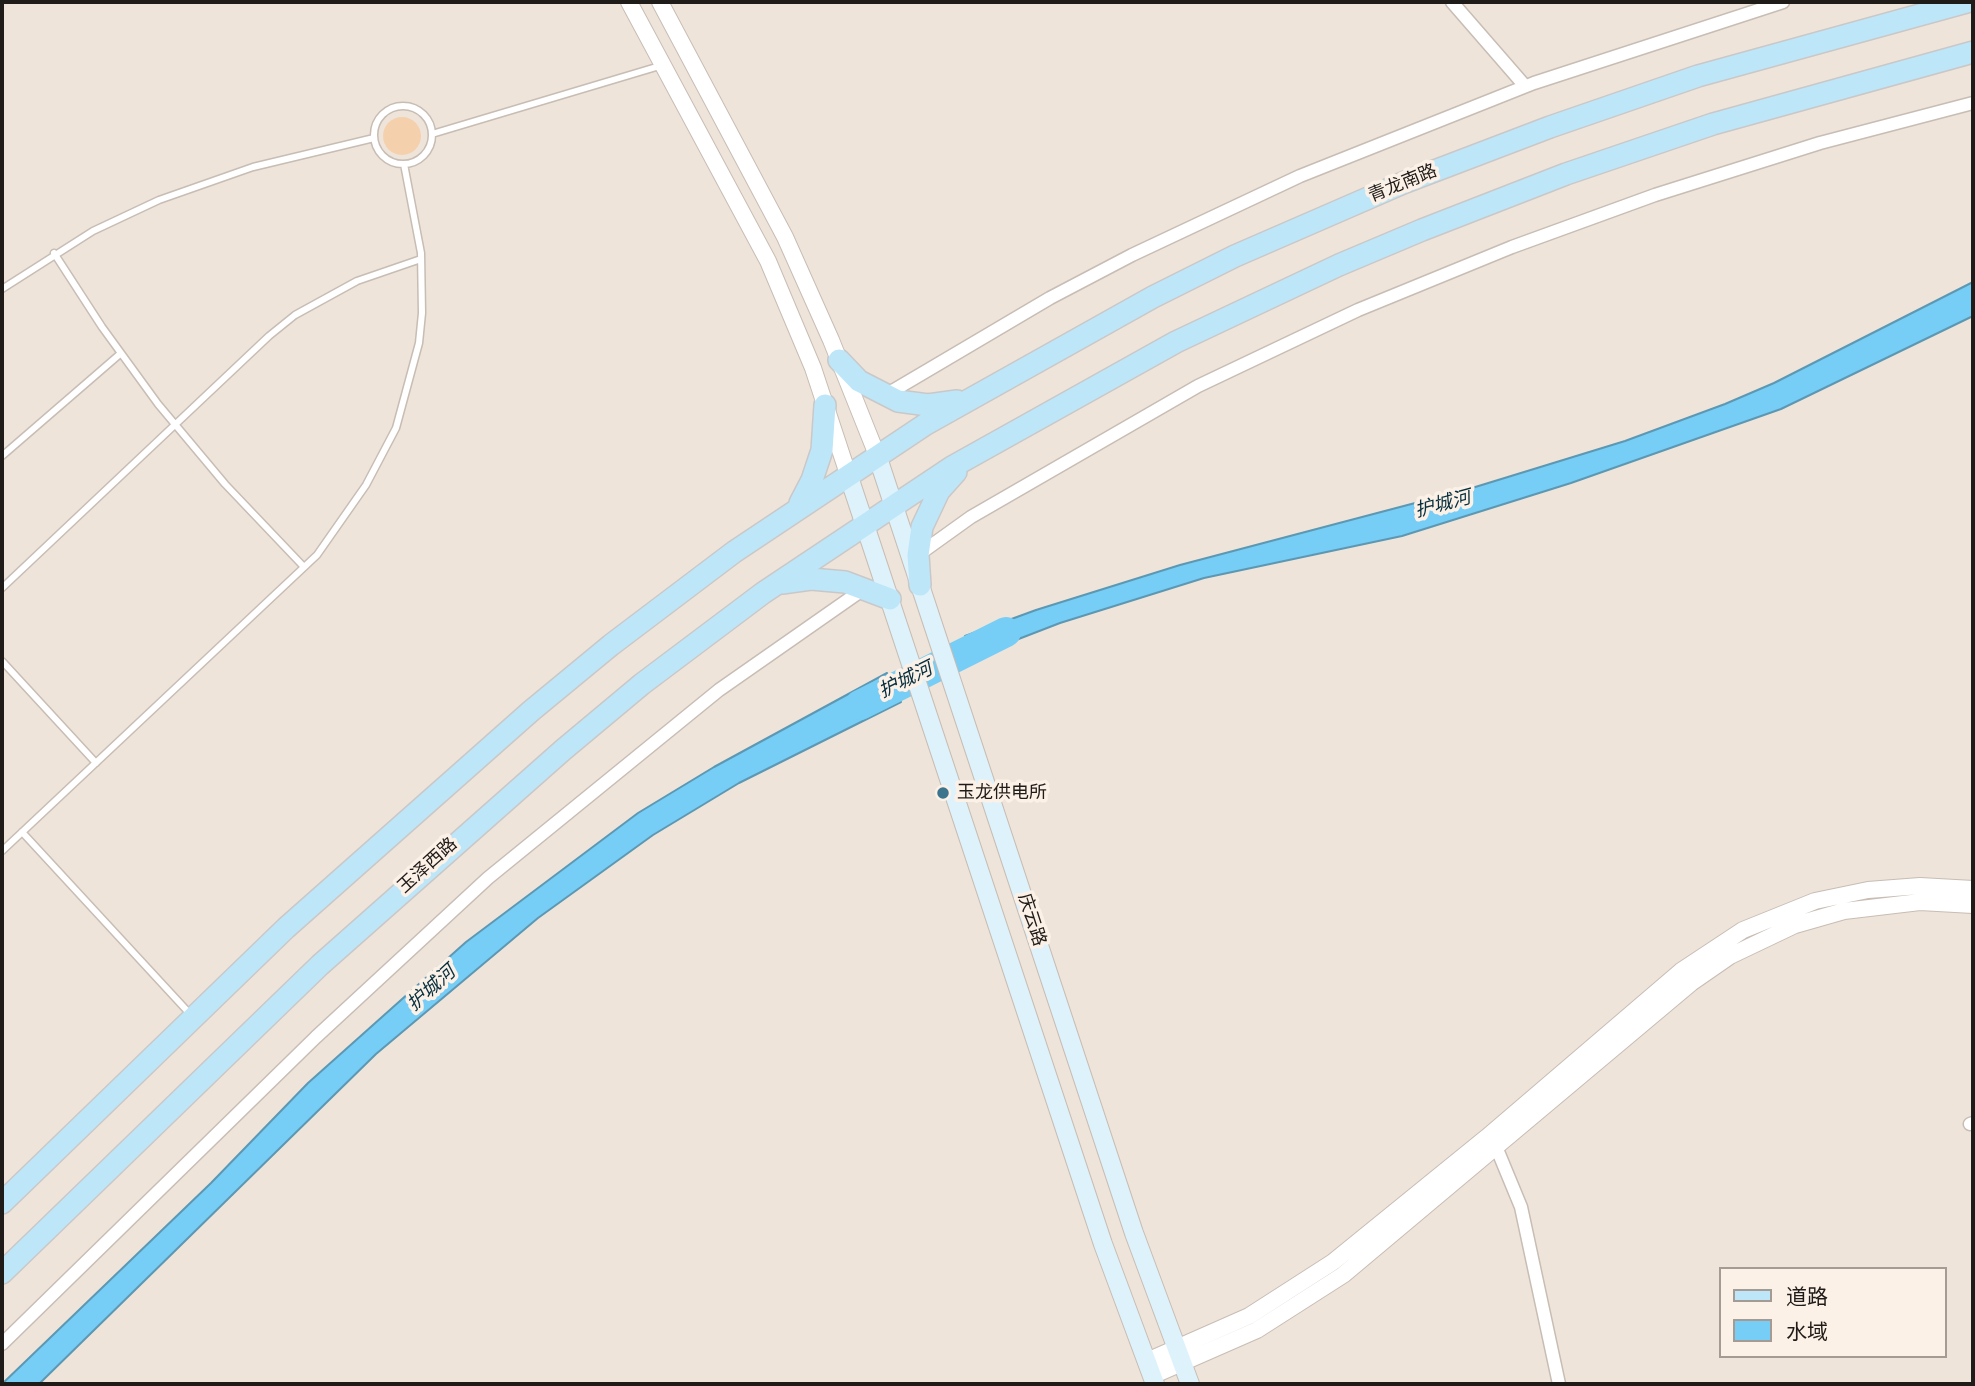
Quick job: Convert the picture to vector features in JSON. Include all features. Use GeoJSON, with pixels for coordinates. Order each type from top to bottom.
{"type":"FeatureCollection","features":[{"type":"Feature","properties":{"kind":"main road","name":"青龙南路"},"geometry":{"type":"LineString","coordinates":[[877,455],[988,387],[1107,321],[1235,256],[1415,178],[1550,127],[1698,76],[1939,5],[1967,2]]}},
{"type":"Feature","properties":{"kind":"main road"},"geometry":{"type":"LineString","coordinates":[[893,504],[975,454],[1176,342],[1339,265],[1422,230],[1566,174],[1713,124],[1973,52]]}},
{"type":"Feature","properties":{"kind":"main road"},"geometry":{"type":"LineString","coordinates":[[839,360],[859,381],[884,396],[928,405],[959,400],[988,387]]}},
{"type":"Feature","properties":{"kind":"main road"},"geometry":{"type":"LineString","coordinates":[[797,508],[813,481],[820,458],[825,405]]}},
{"type":"Feature","properties":{"kind":"main road"},"geometry":{"type":"LineString","coordinates":[[920,585],[918,555],[922,527],[932,502],[947,481],[975,454]]}},
{"type":"Feature","properties":{"kind":"main road"},"geometry":{"type":"LineString","coordinates":[[2,1203],[193,1016],[374,847],[541,703],[672,598],[797,508],[877,455]]}},
{"type":"Feature","properties":{"kind":"main road","name":"庆云路"},"geometry":{"type":"LineString","coordinates":[[877,455],[1130,1220],[1191,1384]]}},
{"type":"Feature","properties":{"kind":"main road","name":"庆云路"},"geometry":{"type":"LineString","coordinates":[[848,474],[1103,1244],[1151,1374]]}},
{"type":"Feature","properties":{"kind":"main road","name":"玉泽西路"},"geometry":{"type":"LineString","coordinates":[[2,1273],[253,1028],[427,867],[632,692],[776,584],[893,504]]}},
{"type":"Feature","properties":{"kind":"main road"},"geometry":{"type":"LineString","coordinates":[[776,584],[829,579],[865,588],[890,599]]}},
{"type":"Feature","properties":{"kind":"street"},"geometry":{"type":"LineString","coordinates":[[629,2],[768,261],[825,405],[848,474]]}},
{"type":"Feature","properties":{"kind":"street"},"geometry":{"type":"LineString","coordinates":[[660,2],[763,190],[839,360],[877,455]]}},
{"type":"Feature","properties":{"kind":"street"},"geometry":{"type":"LineString","coordinates":[[1452,2],[1525,86]]}},
{"type":"Feature","properties":{"kind":"street"},"geometry":{"type":"LineString","coordinates":[[884,396],[1050,298],[1216,214],[1386,140],[1525,86],[1783,2]]}},
{"type":"Feature","properties":{"kind":"street"},"geometry":{"type":"LineString","coordinates":[[918,555],[971,517],[1198,386],[1358,310],[1512,247],[1655,195],[1820,144],[1973,103]]}},
{"type":"Feature","properties":{"kind":"street"},"geometry":{"type":"LineString","coordinates":[[2,1344],[325,1028],[478,887],[709,697],[865,588]]}},
{"type":"Feature","properties":{"kind":"street"},"geometry":{"type":"LineString","coordinates":[[1151,1374],[1334,1262],[1487,1137],[1681,971],[1722,942],[1790,910],[1841,895],[1894,887],[1973,889]]}},
{"type":"Feature","properties":{"kind":"street"},"geometry":{"type":"LineString","coordinates":[[1180,1357],[1256,1330],[1325,1287],[1497,1149],[1692,983],[1750,944],[1820,917],[1870,906],[1920,902],[1973,905]]}},
{"type":"Feature","properties":{"kind":"street"},"geometry":{"type":"LineString","coordinates":[[1497,1149],[1521,1207],[1559,1384]]}},
{"type":"Feature","properties":{"kind":"lane"},"geometry":{"type":"LineString","coordinates":[[432,134],[665,65]]}},
{"type":"Feature","properties":{"kind":"lane"},"geometry":{"type":"LineString","coordinates":[[405,107],[426,118],[432,134],[423,156],[404,164],[386,159],[374,138],[382,115],[405,107]]}},
{"type":"Feature","properties":{"kind":"lane"},"geometry":{"type":"LineString","coordinates":[[2,289],[54,253],[126,214],[191,187],[253,167],[374,138]]}},
{"type":"Feature","properties":{"kind":"lane"},"geometry":{"type":"LineString","coordinates":[[2,851],[317,555],[351,509],[396,428],[406,401],[419,343],[421,258],[404,164]]}},
{"type":"Feature","properties":{"kind":"lane"},"geometry":{"type":"LineString","coordinates":[[54,253],[120,354],[174,425],[225,484],[304,567]]}},
{"type":"Feature","properties":{"kind":"lane"},"geometry":{"type":"LineString","coordinates":[[2,588],[295,314],[357,281],[421,258]]}},
{"type":"Feature","properties":{"kind":"lane"},"geometry":{"type":"LineString","coordinates":[[2,456],[120,354]]}},
{"type":"Feature","properties":{"kind":"lane"},"geometry":{"type":"LineString","coordinates":[[2,661],[96,763]]}},
{"type":"Feature","properties":{"kind":"lane"},"geometry":{"type":"LineString","coordinates":[[22,832],[193,1016]]}},
{"type":"Feature","properties":{"kind":"shaded area"},"geometry":{"type":"Polygon","coordinates":[[[402,117],[415,123],[421,136],[415,149],[402,155],[389,149],[383,136],[389,123],[402,117]]]}},
{"type":"Feature","properties":{"kind":"water"},"geometry":{"type":"Polygon","coordinates":[[[1973,282],[1973,316],[1781,409],[1571,483],[1402,536],[1204,578],[1060,623],[972,657],[965,636],[1036,610],[1180,565],[1472,488],[1625,441],[1725,404],[1774,383],[1973,282]]]}},
{"type":"Feature","properties":{"kind":"water"},"geometry":{"type":"Polygon","coordinates":[[[887,673],[901,702],[739,783],[653,835],[538,918],[376,1054],[39,1384],[2,1384],[211,1183],[308,1083],[466,942],[638,813],[714,767],[887,673]]]}},
{"type":"Feature","properties":{"kind":"waterway","name":"护城河"},"geometry":{"type":"LineString","coordinates":[[860,705],[1006,632]]}},
{"type":"Feature","properties":{"kind":"place","name":"玉龙供电所"},"geometry":{"type":"Point","coordinates":[943,793]}}]}
